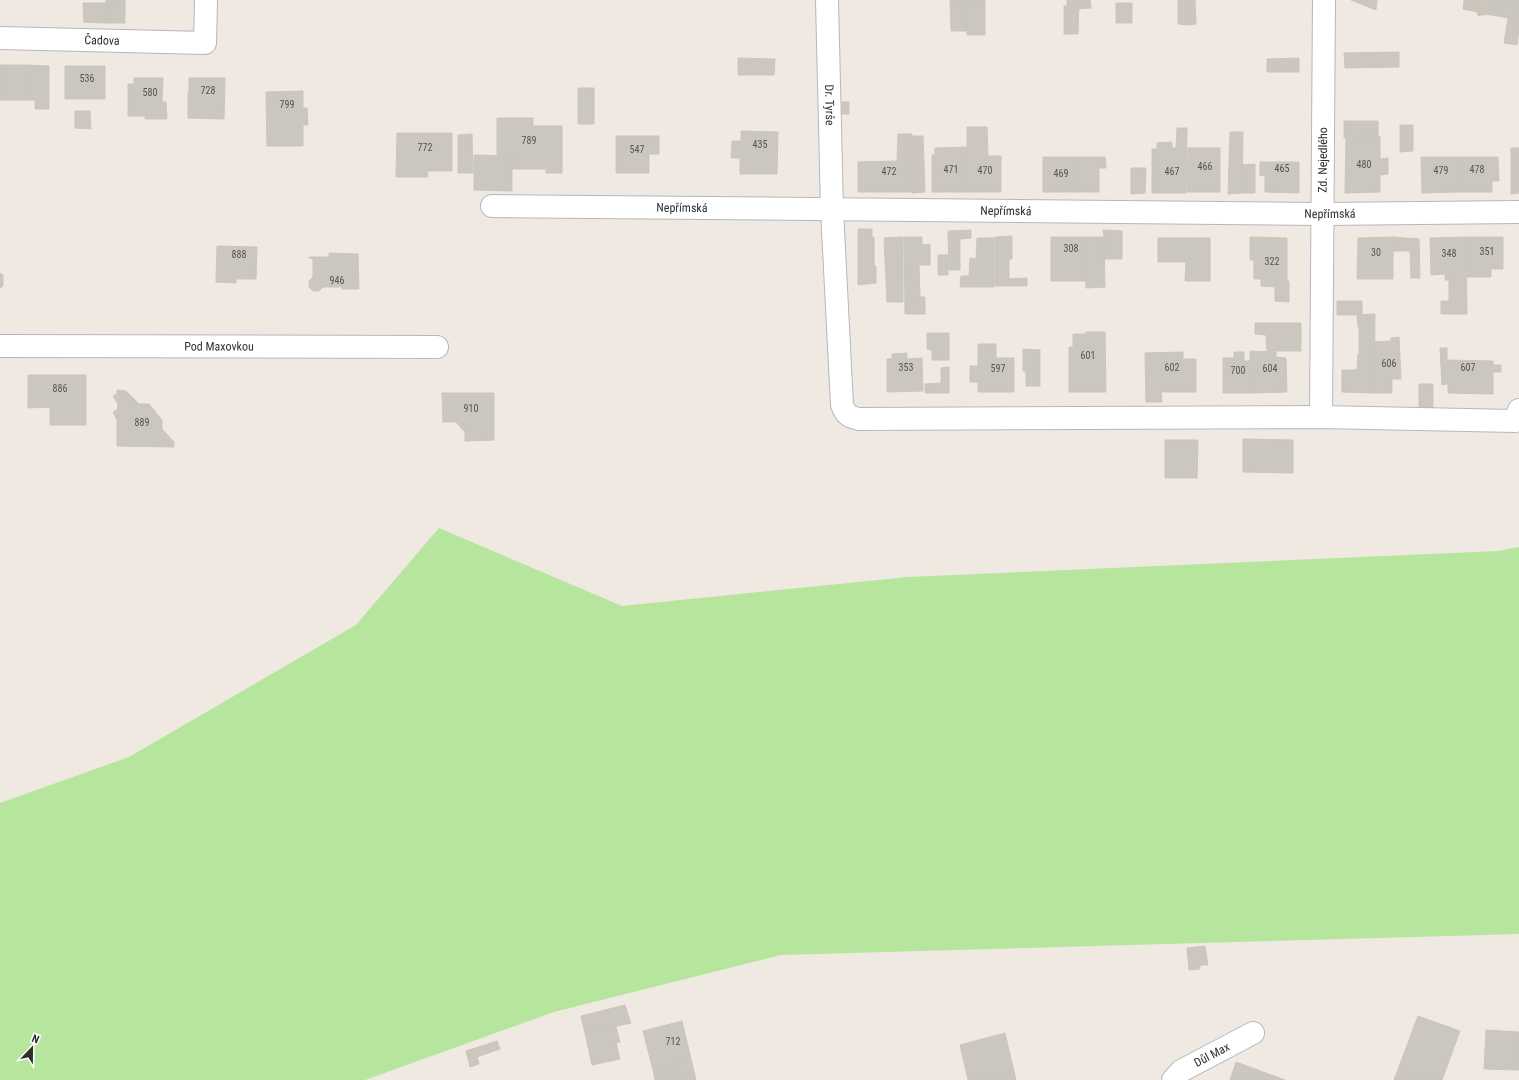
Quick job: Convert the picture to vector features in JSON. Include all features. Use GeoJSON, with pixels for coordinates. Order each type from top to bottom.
{"type":"FeatureCollection","features":[{"type":"Feature","properties":{"kind":"street","name":"Čadova"},"geometry":{"type":"LineString","coordinates":[[0,38],[205,43],[206,0]]}},
{"type":"Feature","properties":{"kind":"street","name":"Dr. Tyrše"},"geometry":{"type":"LineString","coordinates":[[827,0],[832,210],[842,405],[846,414],[851,418],[867,419],[1321,417]]}},
{"type":"Feature","properties":{"kind":"street","name":"Zd. Nejedlého"},"geometry":{"type":"LineString","coordinates":[[1321,417],[1324,0]]}},
{"type":"Feature","properties":{"kind":"street","name":"Nepřímská"},"geometry":{"type":"LineString","coordinates":[[492,206],[1323,214],[1519,212]]}},
{"type":"Feature","properties":{"kind":"street","name":"Pod Maxovkou"},"geometry":{"type":"LineString","coordinates":[[0,346],[437,347]]}},
{"type":"Feature","properties":{"kind":"street"},"geometry":{"type":"LineString","coordinates":[[1321,417],[1517,416]]}},
{"type":"Feature","properties":{"kind":"street","name":"Důl Max"},"geometry":{"type":"LineString","coordinates":[[1173,1080],[1181,1071],[1253,1033]]}},
{"type":"Feature","properties":{"kind":"green space"},"geometry":{"type":"Polygon","coordinates":[[[439,528],[622,606],[908,577],[1498,551],[1519,547],[1519,934],[781,955],[554,1012],[365,1080],[0,1080],[0,803],[129,757],[356,625],[439,528]]]}},
{"type":"Feature","properties":{"kind":"building"},"geometry":{"type":"Polygon","coordinates":[[[106,0],[125,0],[125,23],[106,23],[106,0]]]}},
{"type":"Feature","properties":{"kind":"building"},"geometry":{"type":"Polygon","coordinates":[[[950,0],[967,0],[967,31],[951,31],[950,0]]]}},
{"type":"Feature","properties":{"kind":"building"},"geometry":{"type":"Polygon","coordinates":[[[967,0],[985,0],[985,35],[967,35],[967,0]]]}},
{"type":"Feature","properties":{"kind":"building"},"geometry":{"type":"Polygon","coordinates":[[[1067,0],[1079,0],[1078,34],[1064,34],[1064,6],[1067,6],[1067,0]]]}},
{"type":"Feature","properties":{"kind":"building"},"geometry":{"type":"Polygon","coordinates":[[[1079,0],[1090,0],[1091,8],[1079,9],[1079,0]]]}},
{"type":"Feature","properties":{"kind":"building"},"geometry":{"type":"Polygon","coordinates":[[[1178,0],[1187,0],[1187,25],[1178,24],[1178,0]]]}},
{"type":"Feature","properties":{"kind":"building"},"geometry":{"type":"Polygon","coordinates":[[[1187,0],[1195,0],[1196,24],[1187,25],[1187,0]]]}},
{"type":"Feature","properties":{"kind":"building"},"geometry":{"type":"Polygon","coordinates":[[[1351,0],[1377,0],[1376,10],[1351,0]]]}},
{"type":"Feature","properties":{"kind":"building"},"geometry":{"type":"Polygon","coordinates":[[[1464,0],[1480,0],[1478,12],[1463,9],[1464,0]]]}},
{"type":"Feature","properties":{"kind":"building"},"geometry":{"type":"Polygon","coordinates":[[[1480,0],[1487,0],[1485,15],[1479,16],[1477,14],[1480,0]]]}},
{"type":"Feature","properties":{"kind":"building"},"geometry":{"type":"Polygon","coordinates":[[[1488,0],[1519,0],[1519,29],[1517,45],[1504,43],[1508,18],[1486,14],[1488,0]]]}},
{"type":"Feature","properties":{"kind":"building"},"geometry":{"type":"Polygon","coordinates":[[[83,3],[106,3],[106,23],[84,22],[83,3]]]}},
{"type":"Feature","properties":{"kind":"building"},"geometry":{"type":"Polygon","coordinates":[[[1116,3],[1132,3],[1132,23],[1116,23],[1116,3]]]}},
{"type":"Feature","properties":{"kind":"building"},"geometry":{"type":"Polygon","coordinates":[[[1399,52],[1399,67],[1345,68],[1344,53],[1399,52]]]}},
{"type":"Feature","properties":{"kind":"building"},"geometry":{"type":"Polygon","coordinates":[[[738,58],[775,59],[774,75],[738,75],[738,58]]]}},
{"type":"Feature","properties":{"kind":"building"},"geometry":{"type":"Polygon","coordinates":[[[1299,58],[1299,72],[1267,72],[1267,59],[1299,58]]]}},
{"type":"Feature","properties":{"kind":"building"},"geometry":{"type":"Polygon","coordinates":[[[0,65],[27,65],[27,100],[0,100],[0,65]]]}},
{"type":"Feature","properties":{"kind":"building"},"geometry":{"type":"Polygon","coordinates":[[[27,65],[49,66],[49,109],[35,109],[35,100],[27,100],[27,65]]]}},
{"type":"Feature","properties":{"kind":"building"},"geometry":{"type":"Polygon","coordinates":[[[65,66],[105,66],[105,99],[65,99],[65,66]]]}},
{"type":"Feature","properties":{"kind":"building"},"geometry":{"type":"Polygon","coordinates":[[[134,78],[163,78],[162,102],[166,102],[167,119],[145,119],[145,116],[128,116],[128,84],[134,84],[134,78]]]}},
{"type":"Feature","properties":{"kind":"building"},"geometry":{"type":"Polygon","coordinates":[[[189,78],[225,78],[224,119],[188,118],[189,78]]]}},
{"type":"Feature","properties":{"kind":"building"},"geometry":{"type":"Polygon","coordinates":[[[578,88],[594,88],[594,124],[578,124],[578,88]]]}},
{"type":"Feature","properties":{"kind":"building"},"geometry":{"type":"Polygon","coordinates":[[[303,91],[303,108],[307,108],[308,125],[303,125],[303,146],[267,146],[266,92],[303,91]]]}},
{"type":"Feature","properties":{"kind":"building"},"geometry":{"type":"Polygon","coordinates":[[[842,102],[849,102],[849,114],[842,114],[842,102]]]}},
{"type":"Feature","properties":{"kind":"building"},"geometry":{"type":"Polygon","coordinates":[[[75,111],[90,111],[91,129],[75,128],[75,111]]]}},
{"type":"Feature","properties":{"kind":"building"},"geometry":{"type":"Polygon","coordinates":[[[497,118],[533,118],[533,126],[562,126],[562,173],[546,173],[546,169],[512,169],[512,156],[497,155],[497,118]]]}},
{"type":"Feature","properties":{"kind":"building"},"geometry":{"type":"Polygon","coordinates":[[[1344,121],[1378,121],[1378,136],[1344,138],[1344,121]]]}},
{"type":"Feature","properties":{"kind":"building"},"geometry":{"type":"Polygon","coordinates":[[[1400,125],[1413,125],[1413,151],[1400,152],[1400,125]]]}},
{"type":"Feature","properties":{"kind":"building"},"geometry":{"type":"Polygon","coordinates":[[[967,127],[987,127],[988,156],[1001,156],[1001,192],[967,192],[967,127]]]}},
{"type":"Feature","properties":{"kind":"building"},"geometry":{"type":"Polygon","coordinates":[[[1177,128],[1187,128],[1186,193],[1152,193],[1152,149],[1157,149],[1157,143],[1172,142],[1172,148],[1176,148],[1177,128]]]}},
{"type":"Feature","properties":{"kind":"building"},"geometry":{"type":"Polygon","coordinates":[[[741,131],[778,132],[777,174],[740,174],[740,158],[731,158],[732,141],[741,141],[741,131]]]}},
{"type":"Feature","properties":{"kind":"building"},"geometry":{"type":"Polygon","coordinates":[[[1230,132],[1243,132],[1242,193],[1228,194],[1230,132]]]}},
{"type":"Feature","properties":{"kind":"building"},"geometry":{"type":"Polygon","coordinates":[[[397,133],[452,133],[452,171],[427,171],[428,177],[396,177],[397,133]]]}},
{"type":"Feature","properties":{"kind":"building"},"geometry":{"type":"Polygon","coordinates":[[[472,134],[473,173],[458,173],[458,135],[472,134]]]}},
{"type":"Feature","properties":{"kind":"building"},"geometry":{"type":"Polygon","coordinates":[[[898,134],[912,134],[913,192],[858,192],[858,162],[897,161],[898,134]]]}},
{"type":"Feature","properties":{"kind":"building"},"geometry":{"type":"Polygon","coordinates":[[[616,136],[659,136],[659,154],[649,154],[649,173],[616,173],[616,136]]]}},
{"type":"Feature","properties":{"kind":"building"},"geometry":{"type":"Polygon","coordinates":[[[912,136],[923,136],[925,192],[912,193],[912,136]]]}},
{"type":"Feature","properties":{"kind":"building"},"geometry":{"type":"Polygon","coordinates":[[[1346,137],[1380,137],[1380,159],[1388,158],[1388,174],[1380,175],[1380,192],[1345,193],[1346,137]]]}},
{"type":"Feature","properties":{"kind":"building"},"geometry":{"type":"Polygon","coordinates":[[[967,147],[967,192],[932,192],[932,155],[935,155],[935,148],[967,147]]]}},
{"type":"Feature","properties":{"kind":"building"},"geometry":{"type":"Polygon","coordinates":[[[1188,148],[1220,148],[1220,192],[1187,192],[1188,148]]]}},
{"type":"Feature","properties":{"kind":"building"},"geometry":{"type":"Polygon","coordinates":[[[1511,148],[1519,148],[1519,193],[1511,194],[1511,148]]]}},
{"type":"Feature","properties":{"kind":"building"},"geometry":{"type":"Polygon","coordinates":[[[474,155],[512,156],[512,191],[474,190],[474,155]]]}},
{"type":"Feature","properties":{"kind":"building"},"geometry":{"type":"Polygon","coordinates":[[[1043,157],[1077,157],[1077,192],[1043,192],[1043,157]]]}},
{"type":"Feature","properties":{"kind":"building"},"geometry":{"type":"Polygon","coordinates":[[[1077,157],[1105,157],[1106,168],[1099,168],[1099,192],[1077,192],[1077,157]]]}},
{"type":"Feature","properties":{"kind":"building"},"geometry":{"type":"Polygon","coordinates":[[[1421,157],[1457,157],[1457,192],[1422,193],[1421,157]]]}},
{"type":"Feature","properties":{"kind":"building"},"geometry":{"type":"Polygon","coordinates":[[[1457,157],[1498,157],[1499,181],[1492,181],[1492,192],[1457,192],[1457,157]]]}},
{"type":"Feature","properties":{"kind":"building"},"geometry":{"type":"Polygon","coordinates":[[[1260,162],[1299,162],[1299,193],[1265,192],[1265,175],[1260,176],[1260,162]]]}},
{"type":"Feature","properties":{"kind":"building"},"geometry":{"type":"Polygon","coordinates":[[[1255,164],[1255,193],[1242,193],[1241,165],[1255,164]]]}},
{"type":"Feature","properties":{"kind":"building"},"geometry":{"type":"Polygon","coordinates":[[[1131,168],[1146,168],[1145,193],[1131,194],[1131,168]]]}},
{"type":"Feature","properties":{"kind":"building"},"geometry":{"type":"Polygon","coordinates":[[[858,229],[872,229],[872,237],[874,237],[874,266],[876,266],[876,283],[858,285],[858,229]]]}},
{"type":"Feature","properties":{"kind":"building"},"geometry":{"type":"Polygon","coordinates":[[[971,230],[971,238],[960,239],[960,270],[949,270],[948,231],[971,230]]]}},
{"type":"Feature","properties":{"kind":"building"},"geometry":{"type":"Polygon","coordinates":[[[1103,230],[1122,231],[1122,259],[1104,259],[1103,230]]]}},
{"type":"Feature","properties":{"kind":"building"},"geometry":{"type":"Polygon","coordinates":[[[1012,236],[1012,259],[1009,259],[1009,279],[1027,278],[1027,286],[995,286],[995,237],[1012,236]]]}},
{"type":"Feature","properties":{"kind":"building"},"geometry":{"type":"Polygon","coordinates":[[[903,237],[903,302],[887,302],[884,238],[903,237]]]}},
{"type":"Feature","properties":{"kind":"building"},"geometry":{"type":"Polygon","coordinates":[[[904,237],[922,237],[922,245],[930,244],[930,265],[920,265],[919,267],[920,297],[925,297],[925,314],[905,314],[904,237]]]}},
{"type":"Feature","properties":{"kind":"building"},"geometry":{"type":"Polygon","coordinates":[[[1051,237],[1086,237],[1086,281],[1051,281],[1051,237]]]}},
{"type":"Feature","properties":{"kind":"building"},"geometry":{"type":"Polygon","coordinates":[[[1086,237],[1104,237],[1105,287],[1086,288],[1086,237]]]}},
{"type":"Feature","properties":{"kind":"building"},"geometry":{"type":"Polygon","coordinates":[[[1250,237],[1287,238],[1287,281],[1289,281],[1289,302],[1275,301],[1275,287],[1261,286],[1261,279],[1254,279],[1254,260],[1250,260],[1250,237]]]}},
{"type":"Feature","properties":{"kind":"building"},"geometry":{"type":"Polygon","coordinates":[[[1393,237],[1393,279],[1357,279],[1358,238],[1393,237]]]}},
{"type":"Feature","properties":{"kind":"building"},"geometry":{"type":"Polygon","coordinates":[[[1393,237],[1419,239],[1420,278],[1411,278],[1410,251],[1393,251],[1393,237]]]}},
{"type":"Feature","properties":{"kind":"building"},"geometry":{"type":"Polygon","coordinates":[[[1466,237],[1503,237],[1503,269],[1491,269],[1491,277],[1467,277],[1466,237]]]}},
{"type":"Feature","properties":{"kind":"building"},"geometry":{"type":"Polygon","coordinates":[[[1466,237],[1467,314],[1441,314],[1441,301],[1449,301],[1449,280],[1445,280],[1445,274],[1431,275],[1430,238],[1466,237]]]}},
{"type":"Feature","properties":{"kind":"building"},"geometry":{"type":"Polygon","coordinates":[[[977,238],[994,238],[994,287],[960,287],[961,276],[969,276],[970,258],[976,259],[977,238]]]}},
{"type":"Feature","properties":{"kind":"building"},"geometry":{"type":"Polygon","coordinates":[[[1158,238],[1210,238],[1210,281],[1185,281],[1186,262],[1158,262],[1158,238]]]}},
{"type":"Feature","properties":{"kind":"building"},"geometry":{"type":"Polygon","coordinates":[[[217,246],[257,247],[256,279],[236,279],[236,283],[216,282],[217,246]]]}},
{"type":"Feature","properties":{"kind":"building"},"geometry":{"type":"Polygon","coordinates":[[[329,253],[358,254],[359,289],[323,287],[319,291],[313,291],[309,287],[309,281],[313,277],[313,259],[309,257],[329,257],[329,253]]]}},
{"type":"Feature","properties":{"kind":"building"},"geometry":{"type":"Polygon","coordinates":[[[938,255],[948,255],[948,275],[938,275],[938,255]]]}},
{"type":"Feature","properties":{"kind":"building"},"geometry":{"type":"Polygon","coordinates":[[[0,273],[3,275],[3,286],[0,288],[0,273]]]}},
{"type":"Feature","properties":{"kind":"building"},"geometry":{"type":"Polygon","coordinates":[[[1337,301],[1362,301],[1362,315],[1337,315],[1337,301]]]}},
{"type":"Feature","properties":{"kind":"building"},"geometry":{"type":"Polygon","coordinates":[[[1375,314],[1374,393],[1342,392],[1342,370],[1357,370],[1359,354],[1359,327],[1357,315],[1375,314]]]}},
{"type":"Feature","properties":{"kind":"building"},"geometry":{"type":"Polygon","coordinates":[[[1255,323],[1301,323],[1301,351],[1267,351],[1266,335],[1255,334],[1255,323]]]}},
{"type":"Feature","properties":{"kind":"building"},"geometry":{"type":"Polygon","coordinates":[[[1086,332],[1105,332],[1106,392],[1069,392],[1069,347],[1073,347],[1073,334],[1086,334],[1086,332]]]}},
{"type":"Feature","properties":{"kind":"building"},"geometry":{"type":"Polygon","coordinates":[[[927,333],[949,333],[949,360],[932,360],[932,350],[927,349],[927,333]]]}},
{"type":"Feature","properties":{"kind":"building"},"geometry":{"type":"Polygon","coordinates":[[[1399,337],[1401,379],[1392,379],[1392,393],[1374,393],[1375,342],[1391,341],[1391,338],[1399,337]]]}},
{"type":"Feature","properties":{"kind":"building"},"geometry":{"type":"Polygon","coordinates":[[[978,344],[996,344],[996,358],[1014,358],[1014,392],[978,392],[978,382],[970,382],[970,366],[978,366],[978,344]]]}},
{"type":"Feature","properties":{"kind":"building"},"geometry":{"type":"Polygon","coordinates":[[[1440,348],[1447,348],[1447,360],[1493,361],[1493,365],[1501,365],[1501,372],[1493,372],[1493,394],[1448,393],[1448,384],[1442,385],[1440,348]]]}},
{"type":"Feature","properties":{"kind":"building"},"geometry":{"type":"Polygon","coordinates":[[[1023,349],[1040,350],[1040,386],[1026,386],[1026,371],[1023,371],[1023,349]]]}},
{"type":"Feature","properties":{"kind":"building"},"geometry":{"type":"Polygon","coordinates":[[[1250,351],[1276,352],[1276,357],[1286,358],[1287,392],[1250,393],[1250,351]]]}},
{"type":"Feature","properties":{"kind":"building"},"geometry":{"type":"Polygon","coordinates":[[[1183,352],[1183,359],[1196,359],[1196,392],[1161,392],[1162,402],[1146,402],[1145,353],[1183,352]]]}},
{"type":"Feature","properties":{"kind":"building"},"geometry":{"type":"Polygon","coordinates":[[[1234,352],[1244,352],[1244,361],[1250,361],[1250,393],[1223,393],[1223,358],[1234,358],[1234,352]]]}},
{"type":"Feature","properties":{"kind":"building"},"geometry":{"type":"Polygon","coordinates":[[[907,353],[907,359],[922,358],[923,391],[887,392],[887,359],[892,359],[892,354],[907,353]]]}},
{"type":"Feature","properties":{"kind":"building"},"geometry":{"type":"Polygon","coordinates":[[[949,367],[949,393],[925,393],[925,384],[941,383],[941,368],[949,367]]]}},
{"type":"Feature","properties":{"kind":"building"},"geometry":{"type":"Polygon","coordinates":[[[28,375],[86,375],[86,425],[50,425],[50,407],[28,408],[28,375]]]}},
{"type":"Feature","properties":{"kind":"building"},"geometry":{"type":"Polygon","coordinates":[[[1419,384],[1433,384],[1433,409],[1419,408],[1419,384]]]}},
{"type":"Feature","properties":{"kind":"building"},"geometry":{"type":"Polygon","coordinates":[[[117,390],[126,391],[139,404],[149,404],[162,420],[162,429],[174,442],[174,447],[117,446],[117,420],[113,412],[117,410],[118,404],[113,396],[117,394],[117,390]]]}},
{"type":"Feature","properties":{"kind":"building"},"geometry":{"type":"Polygon","coordinates":[[[442,393],[494,393],[494,440],[465,441],[465,432],[456,422],[443,422],[442,393]]]}},
{"type":"Feature","properties":{"kind":"building"},"geometry":{"type":"Polygon","coordinates":[[[1243,439],[1293,440],[1293,473],[1243,472],[1243,439]]]}},
{"type":"Feature","properties":{"kind":"building"},"geometry":{"type":"Polygon","coordinates":[[[1165,440],[1198,440],[1197,478],[1165,478],[1165,440]]]}},
{"type":"Feature","properties":{"kind":"building"},"geometry":{"type":"Polygon","coordinates":[[[1205,946],[1208,965],[1200,965],[1200,969],[1189,970],[1187,948],[1205,946]]]}},
{"type":"Feature","properties":{"kind":"building"},"geometry":{"type":"Polygon","coordinates":[[[625,1005],[631,1023],[585,1033],[581,1016],[625,1005]]]}},
{"type":"Feature","properties":{"kind":"building"},"geometry":{"type":"Polygon","coordinates":[[[1418,1016],[1460,1031],[1442,1080],[1394,1080],[1418,1016]]]}},
{"type":"Feature","properties":{"kind":"building"},"geometry":{"type":"Polygon","coordinates":[[[682,1021],[691,1059],[653,1070],[643,1031],[682,1021]]]}},
{"type":"Feature","properties":{"kind":"building"},"geometry":{"type":"Polygon","coordinates":[[[616,1027],[620,1042],[616,1043],[620,1059],[592,1065],[585,1033],[616,1027]]]}},
{"type":"Feature","properties":{"kind":"building"},"geometry":{"type":"Polygon","coordinates":[[[1486,1030],[1519,1032],[1519,1070],[1484,1069],[1486,1030]]]}},
{"type":"Feature","properties":{"kind":"building"},"geometry":{"type":"Polygon","coordinates":[[[1005,1033],[1016,1080],[968,1080],[960,1045],[1005,1033]]]}},
{"type":"Feature","properties":{"kind":"building"},"geometry":{"type":"Polygon","coordinates":[[[497,1041],[500,1049],[477,1057],[479,1064],[470,1067],[466,1051],[497,1041]]]}},
{"type":"Feature","properties":{"kind":"building"},"geometry":{"type":"Polygon","coordinates":[[[691,1059],[696,1080],[655,1080],[653,1070],[691,1059]]]}},
{"type":"Feature","properties":{"kind":"building"},"geometry":{"type":"Polygon","coordinates":[[[1236,1062],[1285,1080],[1230,1080],[1236,1062]]]}}]}
